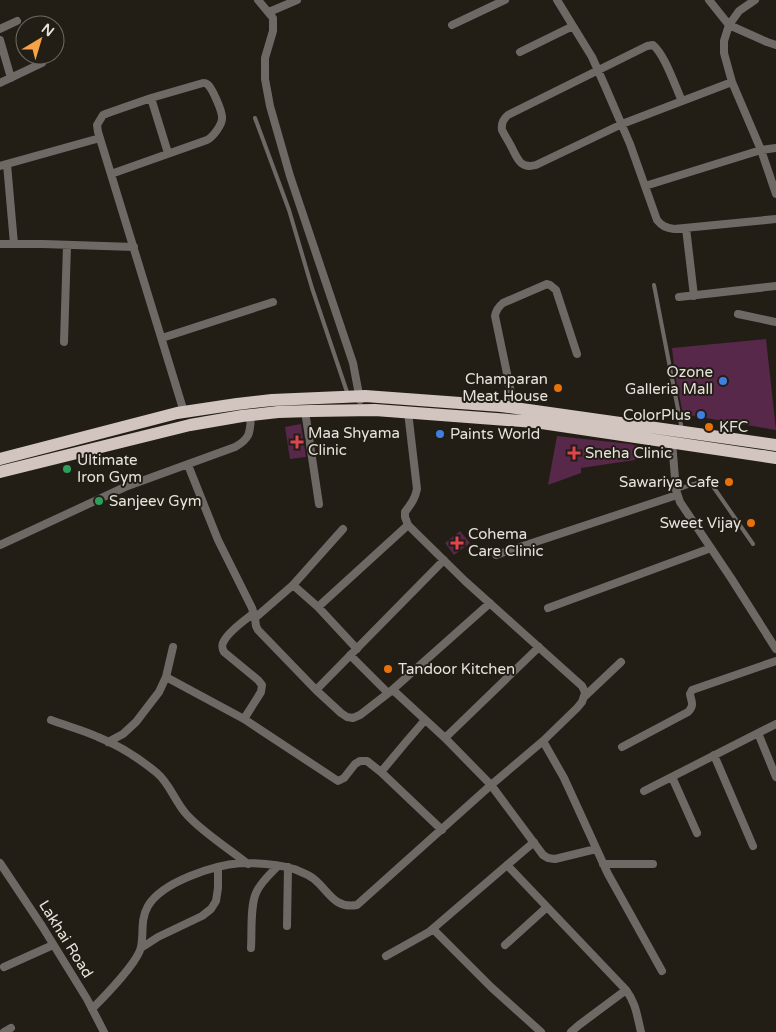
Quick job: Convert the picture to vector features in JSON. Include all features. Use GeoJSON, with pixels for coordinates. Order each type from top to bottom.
{"type":"FeatureCollection","features":[{"type":"Feature","properties":{"kind":"highway"},"geometry":{"type":"LineString","coordinates":[[0,459],[184,412],[272,400],[354,397],[514,407],[776,445]]}},
{"type":"Feature","properties":{"kind":"highway"},"geometry":{"type":"LineString","coordinates":[[0,472],[190,425],[251,415],[305,411],[361,410],[408,412],[536,422],[776,458]]}},
{"type":"Feature","properties":{"kind":"street"},"geometry":{"type":"LineString","coordinates":[[258,0],[273,18],[273,31],[265,58],[265,79],[270,106],[290,176],[353,363],[354,397],[361,410]]}},
{"type":"Feature","properties":{"kind":"street"},"geometry":{"type":"LineString","coordinates":[[269,12],[296,0]]}},
{"type":"Feature","properties":{"kind":"street"},"geometry":{"type":"LineString","coordinates":[[452,25],[505,0]]}},
{"type":"Feature","properties":{"kind":"street"},"geometry":{"type":"LineString","coordinates":[[558,0],[592,57],[630,144],[657,220],[666,228],[686,228],[776,219]]}},
{"type":"Feature","properties":{"kind":"street"},"geometry":{"type":"LineString","coordinates":[[709,0],[728,24],[776,45]]}},
{"type":"Feature","properties":{"kind":"street"},"geometry":{"type":"LineString","coordinates":[[755,0],[739,11],[728,24],[724,41],[724,53],[732,82],[761,150],[776,194]]}},
{"type":"Feature","properties":{"kind":"street"},"geometry":{"type":"LineString","coordinates":[[0,29],[15,22]]}},
{"type":"Feature","properties":{"kind":"street"},"geometry":{"type":"LineString","coordinates":[[520,52],[573,26]]}},
{"type":"Feature","properties":{"kind":"street"},"geometry":{"type":"LineString","coordinates":[[0,40],[11,78]]}},
{"type":"Feature","properties":{"kind":"street"},"geometry":{"type":"LineString","coordinates":[[682,101],[664,59],[653,45],[647,46],[508,115],[503,119],[502,130],[518,161],[524,165],[536,165],[622,124],[732,82]]}},
{"type":"Feature","properties":{"kind":"street"},"geometry":{"type":"LineString","coordinates":[[0,83],[38,65]]}},
{"type":"Feature","properties":{"kind":"street"},"geometry":{"type":"LineString","coordinates":[[111,174],[212,137],[222,117],[211,89],[207,84],[203,83],[151,98],[108,113],[103,115],[97,125],[100,138],[111,174],[134,247],[162,338],[184,412]]}},
{"type":"Feature","properties":{"kind":"street"},"geometry":{"type":"LineString","coordinates":[[151,98],[168,153]]}},
{"type":"Feature","properties":{"kind":"street"},"geometry":{"type":"LineString","coordinates":[[14,244],[4,165],[100,138]]}},
{"type":"Feature","properties":{"kind":"street"},"geometry":{"type":"LineString","coordinates":[[645,186],[761,150],[776,148]]}},
{"type":"Feature","properties":{"kind":"street"},"geometry":{"type":"LineString","coordinates":[[686,228],[694,296]]}},
{"type":"Feature","properties":{"kind":"street"},"geometry":{"type":"LineString","coordinates":[[0,244],[134,247]]}},
{"type":"Feature","properties":{"kind":"street"},"geometry":{"type":"LineString","coordinates":[[64,342],[67,244]]}},
{"type":"Feature","properties":{"kind":"street"},"geometry":{"type":"LineString","coordinates":[[514,407],[495,316],[499,307],[547,284],[550,285],[556,290],[578,354]]}},
{"type":"Feature","properties":{"kind":"street"},"geometry":{"type":"LineString","coordinates":[[679,297],[776,286]]}},
{"type":"Feature","properties":{"kind":"street"},"geometry":{"type":"LineString","coordinates":[[162,338],[273,302]]}},
{"type":"Feature","properties":{"kind":"street"},"geometry":{"type":"LineString","coordinates":[[738,314],[776,322]]}},
{"type":"Feature","properties":{"kind":"street"},"geometry":{"type":"LineString","coordinates":[[305,411],[319,504]]}},
{"type":"Feature","properties":{"kind":"street"},"geometry":{"type":"LineString","coordinates":[[408,412],[417,489],[416,496],[405,512],[408,525],[490,603],[582,686],[584,697]]}},
{"type":"Feature","properties":{"kind":"street"},"geometry":{"type":"LineString","coordinates":[[0,545],[125,487],[235,447],[244,442],[250,434],[251,415]]}},
{"type":"Feature","properties":{"kind":"street"},"geometry":{"type":"LineString","coordinates":[[672,442],[676,492],[680,502],[776,649]]}},
{"type":"Feature","properties":{"kind":"street"},"geometry":{"type":"LineString","coordinates":[[188,465],[218,540],[255,615],[258,630],[316,690],[347,717],[353,718],[360,715],[490,603]]}},
{"type":"Feature","properties":{"kind":"street"},"geometry":{"type":"LineString","coordinates":[[496,555],[676,492]]}},
{"type":"Feature","properties":{"kind":"street"},"geometry":{"type":"LineString","coordinates":[[318,607],[408,525]]}},
{"type":"Feature","properties":{"kind":"street"},"geometry":{"type":"LineString","coordinates":[[244,719],[261,692],[262,685],[228,656],[222,648],[223,642],[229,634],[293,585],[342,529]]}},
{"type":"Feature","properties":{"kind":"street"},"geometry":{"type":"LineString","coordinates":[[548,608],[711,548]]}},
{"type":"Feature","properties":{"kind":"street"},"geometry":{"type":"LineString","coordinates":[[316,690],[444,560]]}},
{"type":"Feature","properties":{"kind":"street"},"geometry":{"type":"LineString","coordinates":[[293,585],[318,607],[357,649]]}},
{"type":"Feature","properties":{"kind":"street"},"geometry":{"type":"LineString","coordinates":[[108,742],[123,734],[136,722],[159,692],[166,677],[174,647]]}},
{"type":"Feature","properties":{"kind":"street"},"geometry":{"type":"LineString","coordinates":[[445,738],[539,647]]}},
{"type":"Feature","properties":{"kind":"street"},"geometry":{"type":"LineString","coordinates":[[350,655],[445,738],[492,785],[544,855],[555,859],[596,849]]}},
{"type":"Feature","properties":{"kind":"street"},"geometry":{"type":"LineString","coordinates":[[622,747],[688,712],[693,703],[690,694],[692,690],[776,661]]}},
{"type":"Feature","properties":{"kind":"street"},"geometry":{"type":"LineString","coordinates":[[92,1009],[128,969],[136,957],[141,948],[142,918],[156,896],[167,887],[197,874],[233,864],[278,866],[304,872],[315,880],[337,903],[348,907],[357,905],[543,741],[577,708],[584,697],[621,662]]}},
{"type":"Feature","properties":{"kind":"street"},"geometry":{"type":"LineString","coordinates":[[166,677],[244,719],[338,781],[344,778],[355,764],[360,761],[366,761],[381,772],[442,830]]}},
{"type":"Feature","properties":{"kind":"street"},"geometry":{"type":"LineString","coordinates":[[52,720],[98,736],[119,746],[156,772],[168,784],[180,806],[188,815],[199,826],[248,864]]}},
{"type":"Feature","properties":{"kind":"street"},"geometry":{"type":"LineString","coordinates":[[381,772],[425,720]]}},
{"type":"Feature","properties":{"kind":"street"},"geometry":{"type":"LineString","coordinates":[[644,791],[776,724]]}},
{"type":"Feature","properties":{"kind":"street"},"geometry":{"type":"LineString","coordinates":[[758,733],[776,777]]}},
{"type":"Feature","properties":{"kind":"street"},"geometry":{"type":"LineString","coordinates":[[543,741],[564,778],[603,864],[662,971]]}},
{"type":"Feature","properties":{"kind":"street"},"geometry":{"type":"LineString","coordinates":[[714,755],[753,846]]}},
{"type":"Feature","properties":{"kind":"street"},"geometry":{"type":"LineString","coordinates":[[672,777],[697,833]]}},
{"type":"Feature","properties":{"kind":"street"},"geometry":{"type":"LineString","coordinates":[[386,956],[433,929],[534,842]]}},
{"type":"Feature","properties":{"kind":"street"},"geometry":{"type":"LineString","coordinates":[[603,864],[652,864]]}},
{"type":"Feature","properties":{"kind":"street","name":"Lakhai Road"},"geometry":{"type":"LineString","coordinates":[[0,865],[42,926],[87,999],[104,1032]]}},
{"type":"Feature","properties":{"kind":"street"},"geometry":{"type":"LineString","coordinates":[[507,865],[626,990],[635,1004],[641,1032]]}},
{"type":"Feature","properties":{"kind":"street"},"geometry":{"type":"LineString","coordinates":[[251,948],[253,902],[256,893],[278,866]]}},
{"type":"Feature","properties":{"kind":"street"},"geometry":{"type":"LineString","coordinates":[[287,926],[288,867]]}},
{"type":"Feature","properties":{"kind":"street"},"geometry":{"type":"LineString","coordinates":[[141,948],[158,937],[202,916],[211,909],[216,901],[218,868]]}},
{"type":"Feature","properties":{"kind":"street"},"geometry":{"type":"LineString","coordinates":[[505,945],[547,907]]}},
{"type":"Feature","properties":{"kind":"street"},"geometry":{"type":"LineString","coordinates":[[433,929],[491,987],[542,1032]]}},
{"type":"Feature","properties":{"kind":"street"},"geometry":{"type":"LineString","coordinates":[[4,967],[53,945]]}},
{"type":"Feature","properties":{"kind":"street"},"geometry":{"type":"LineString","coordinates":[[571,1032],[626,990]]}},
{"type":"Feature","properties":{"kind":"lane"},"geometry":{"type":"LineString","coordinates":[[255,118],[289,210],[312,288],[354,397]]}},
{"type":"Feature","properties":{"kind":"lane"},"geometry":{"type":"LineString","coordinates":[[654,285],[682,431]]}},
{"type":"Feature","properties":{"kind":"lane"},"geometry":{"type":"LineString","coordinates":[[676,492],[702,482],[712,485],[753,544]]}},
{"type":"Feature","properties":{"kind":"building","name":"Ozone Galleria Mall"},"geometry":{"type":"Polygon","coordinates":[[[766,339],[776,430],[683,414],[672,348],[766,339]]]}},
{"type":"Feature","properties":{"kind":"building"},"geometry":{"type":"Polygon","coordinates":[[[301,424],[306,457],[290,459],[285,427],[301,424]]]}},
{"type":"Feature","properties":{"kind":"building"},"geometry":{"type":"Polygon","coordinates":[[[557,436],[639,446],[635,460],[581,468],[581,473],[548,485],[557,436]]]}},
{"type":"Feature","properties":{"kind":"building"},"geometry":{"type":"Polygon","coordinates":[[[460,531],[470,543],[454,555],[445,543],[460,531]]]}},
{"type":"Feature","properties":{"kind":"place","name":"Ozone Galleria Mall"},"geometry":{"type":"Point","coordinates":[723,381]}},
{"type":"Feature","properties":{"kind":"place","name":"Champaran Meat House"},"geometry":{"type":"Point","coordinates":[558,388]}},
{"type":"Feature","properties":{"kind":"place","name":"ColorPlus"},"geometry":{"type":"Point","coordinates":[701,415]}},
{"type":"Feature","properties":{"kind":"place","name":"KFC"},"geometry":{"type":"Point","coordinates":[709,427]}},
{"type":"Feature","properties":{"kind":"place","name":"Paints World"},"geometry":{"type":"Point","coordinates":[440,434]}},
{"type":"Feature","properties":{"kind":"place","name":"Maa Shyama Clinic"},"geometry":{"type":"Point","coordinates":[297,442]}},
{"type":"Feature","properties":{"kind":"place","name":"Sneha Clinic"},"geometry":{"type":"Point","coordinates":[574,453]}},
{"type":"Feature","properties":{"kind":"place","name":"Ultimate Iron Gym"},"geometry":{"type":"Point","coordinates":[67,469]}},
{"type":"Feature","properties":{"kind":"place","name":"Sawariya Cafe"},"geometry":{"type":"Point","coordinates":[729,482]}},
{"type":"Feature","properties":{"kind":"place","name":"Sanjeev Gym"},"geometry":{"type":"Point","coordinates":[99,501]}},
{"type":"Feature","properties":{"kind":"place","name":"Sweet Vijay"},"geometry":{"type":"Point","coordinates":[751,523]}},
{"type":"Feature","properties":{"kind":"place","name":"Cohema Care Clinic"},"geometry":{"type":"Point","coordinates":[457,543]}},
{"type":"Feature","properties":{"kind":"place","name":"Tandoor Kitchen"},"geometry":{"type":"Point","coordinates":[388,669]}}]}
